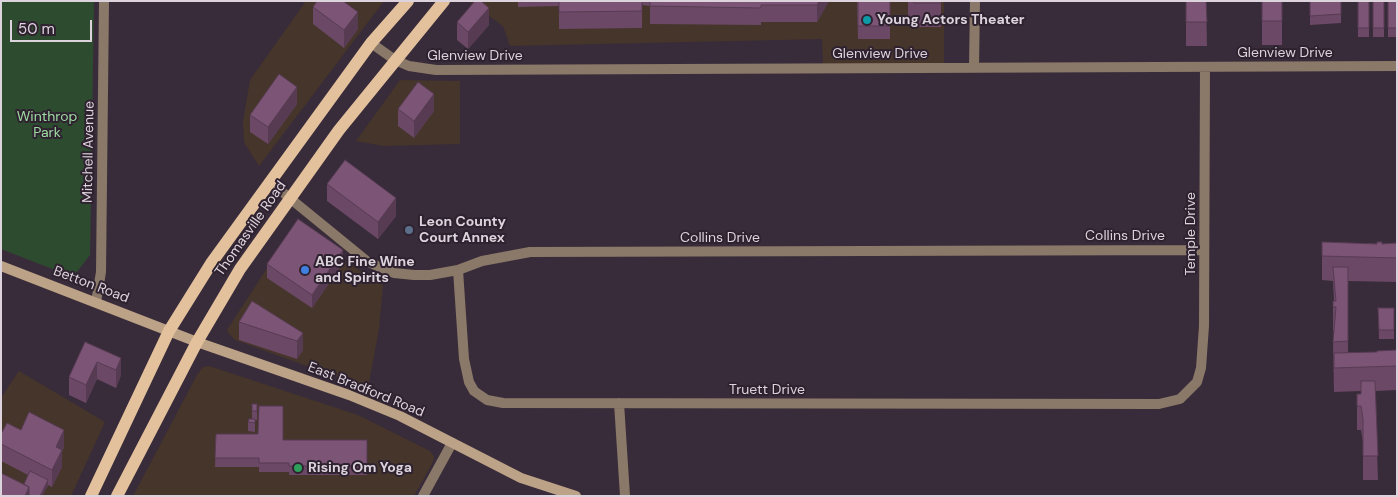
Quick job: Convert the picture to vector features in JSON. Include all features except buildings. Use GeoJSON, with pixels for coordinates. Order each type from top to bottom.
{"type":"FeatureCollection","features":[{"type":"Feature","properties":{"kind":"main road","name":"Thomasville Road"},"geometry":{"type":"LineString","coordinates":[[91,496],[169,332],[212,262],[372,43],[408,1]]}},
{"type":"Feature","properties":{"kind":"main road","name":"Thomasville Road"},"geometry":{"type":"LineString","coordinates":[[117,496],[197,342],[231,284],[339,130],[444,1]]}},
{"type":"Feature","properties":{"kind":"street","name":"Mitchell Avenue"},"geometry":{"type":"LineString","coordinates":[[96,302],[101,272],[104,1]]}},
{"type":"Feature","properties":{"kind":"street"},"geometry":{"type":"LineString","coordinates":[[974,68],[975,1]]}},
{"type":"Feature","properties":{"kind":"street","name":"Glenview Drive"},"geometry":{"type":"LineString","coordinates":[[372,43],[395,60],[419,69],[436,70],[1397,66]]}},
{"type":"Feature","properties":{"kind":"street","name":"Temple Drive"},"geometry":{"type":"LineString","coordinates":[[1185,396],[1198,382],[1202,368],[1205,67]]}},
{"type":"Feature","properties":{"kind":"street","name":"Collins Drive"},"geometry":{"type":"LineString","coordinates":[[270,182],[368,262],[386,271],[414,275],[430,275],[458,270],[482,261],[530,252],[1204,250]]}},
{"type":"Feature","properties":{"kind":"street","name":"Betton Road"},"geometry":{"type":"LineString","coordinates":[[1,266],[169,332]]}},
{"type":"Feature","properties":{"kind":"street","name":"Truett Drive"},"geometry":{"type":"LineString","coordinates":[[458,270],[465,370],[474,391],[487,400],[503,403],[1159,404],[1185,396]]}},
{"type":"Feature","properties":{"kind":"street","name":"East Bradford Road"},"geometry":{"type":"LineString","coordinates":[[169,332],[400,416],[521,478],[576,496]]}},
{"type":"Feature","properties":{"kind":"street"},"geometry":{"type":"LineString","coordinates":[[619,403],[625,496]]}},
{"type":"Feature","properties":{"kind":"street"},"geometry":{"type":"LineString","coordinates":[[423,496],[452,444]]}},
{"type":"Feature","properties":{"kind":"shaded area"},"geometry":{"type":"Polygon","coordinates":[[[306,1],[384,1],[259,166],[244,142],[243,121],[250,80],[306,1]]]}},
{"type":"Feature","properties":{"kind":"shaded area"},"geometry":{"type":"Polygon","coordinates":[[[468,1],[944,1],[944,63],[823,64],[822,39],[510,46],[503,26],[468,1]]]}},
{"type":"Feature","properties":{"kind":"shaded area"},"geometry":{"type":"Polygon","coordinates":[[[400,80],[460,81],[460,144],[383,146],[356,141],[400,80]]]}},
{"type":"Feature","properties":{"kind":"shaded area"},"geometry":{"type":"Polygon","coordinates":[[[293,228],[383,285],[379,329],[368,388],[235,340],[227,330],[293,228]]]}},
{"type":"Feature","properties":{"kind":"shaded area"},"geometry":{"type":"Polygon","coordinates":[[[209,366],[358,415],[430,451],[434,457],[433,462],[414,496],[133,496],[197,375],[203,367],[209,366]]]}},
{"type":"Feature","properties":{"kind":"shaded area"},"geometry":{"type":"Polygon","coordinates":[[[19,371],[105,422],[71,496],[1,496],[1,398],[19,371]]]}},
{"type":"Feature","properties":{"kind":"green space","name":"Winthrop Park"},"geometry":{"type":"Polygon","coordinates":[[[1,1],[94,1],[90,255],[73,277],[1,249],[1,1]]]}},
{"type":"Feature","properties":{"kind":"place","name":"Young Actors Theater"},"geometry":{"type":"Point","coordinates":[867,20]}},
{"type":"Feature","properties":{"kind":"place","name":"Leon County Court Annex"},"geometry":{"type":"Point","coordinates":[409,230]}},
{"type":"Feature","properties":{"kind":"place","name":"ABC Fine Wine and Spirits"},"geometry":{"type":"Point","coordinates":[305,270]}},
{"type":"Feature","properties":{"kind":"place","name":"Rising Om Yoga"},"geometry":{"type":"Point","coordinates":[298,468]}}]}
